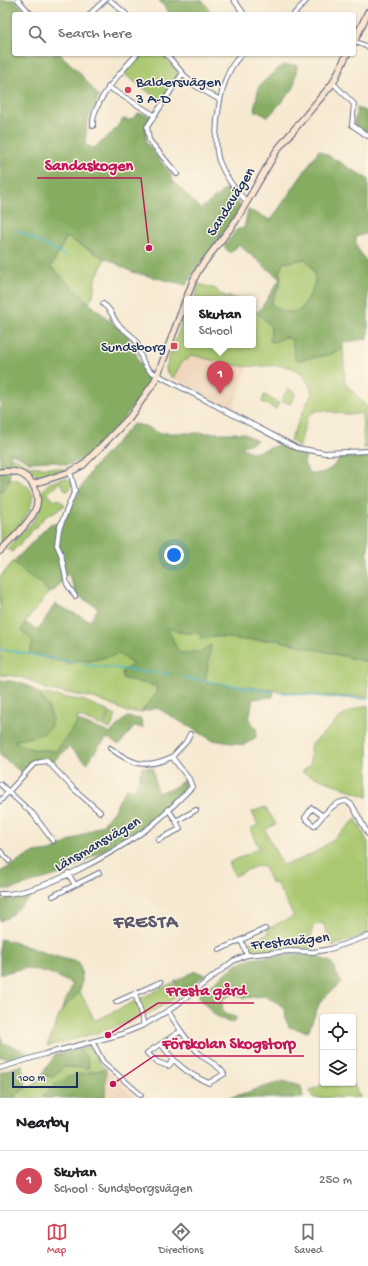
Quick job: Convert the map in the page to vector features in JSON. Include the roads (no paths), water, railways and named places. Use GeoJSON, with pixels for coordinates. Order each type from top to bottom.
{"type":"FeatureCollection","features":[{"type":"Feature","properties":{"kind":"street"},"geometry":{"type":"LineString","coordinates":[[18,0],[29,12]]}},
{"type":"Feature","properties":{"kind":"street"},"geometry":{"type":"LineString","coordinates":[[92,12],[104,0]]}},
{"type":"Feature","properties":{"kind":"street"},"geometry":{"type":"LineString","coordinates":[[110,0],[124,12]]}},
{"type":"Feature","properties":{"kind":"street"},"geometry":{"type":"LineString","coordinates":[[234,0],[243,12]]}},
{"type":"Feature","properties":{"kind":"street"},"geometry":{"type":"LineString","coordinates":[[296,12],[307,0]]}},
{"type":"Feature","properties":{"kind":"street"},"geometry":{"type":"LineString","coordinates":[[356,38],[368,12]]}},
{"type":"Feature","properties":{"kind":"street"},"geometry":{"type":"LineString","coordinates":[[356,43],[368,47]]}},
{"type":"Feature","properties":{"kind":"street"},"geometry":{"type":"LineString","coordinates":[[93,126],[92,118],[108,87],[134,56]]}},
{"type":"Feature","properties":{"kind":"street"},"geometry":{"type":"LineString","coordinates":[[168,56],[192,84],[220,100]]}},
{"type":"Feature","properties":{"kind":"street"},"geometry":{"type":"LineString","coordinates":[[241,56],[234,62],[220,100],[216,142],[220,161],[230,180],[247,202]]}},
{"type":"Feature","properties":{"kind":"street","name":"Sandavägen"},"geometry":{"type":"LineString","coordinates":[[187,296],[199,269],[235,222],[277,150],[333,83],[347,56]]}},
{"type":"Feature","properties":{"kind":"street"},"geometry":{"type":"LineString","coordinates":[[177,174],[149,140],[147,127],[182,74]]}},
{"type":"Feature","properties":{"kind":"street"},"geometry":{"type":"LineString","coordinates":[[333,83],[354,104],[352,125],[368,136]]}},
{"type":"Feature","properties":{"kind":"street"},"geometry":{"type":"LineString","coordinates":[[108,87],[154,115]]}},
{"type":"Feature","properties":{"kind":"street"},"geometry":{"type":"LineString","coordinates":[[102,304],[111,310],[117,323],[131,335],[136,343],[145,367],[297,448],[325,453],[368,452]]}},
{"type":"Feature","properties":{"kind":"street","name":"Sandavägen"},"geometry":{"type":"LineString","coordinates":[[33,484],[70,472],[91,459],[130,418],[158,374],[184,305]]}},
{"type":"Feature","properties":{"kind":"street"},"geometry":{"type":"LineString","coordinates":[[0,472],[15,472],[24,476],[33,484],[37,494],[34,513],[26,525],[0,551]]}},
{"type":"Feature","properties":{"kind":"street"},"geometry":{"type":"LineString","coordinates":[[70,472],[75,490],[59,529],[57,545],[61,554],[67,584],[75,596]]}},
{"type":"Feature","properties":{"kind":"street"},"geometry":{"type":"LineString","coordinates":[[110,748],[120,755],[145,765],[157,764],[172,757],[186,742],[190,734]]}},
{"type":"Feature","properties":{"kind":"street","name":"Länsmansvägen"},"geometry":{"type":"LineString","coordinates":[[0,894],[11,895],[45,885],[108,854],[148,828],[192,787],[189,779],[172,757]]}},
{"type":"Feature","properties":{"kind":"street"},"geometry":{"type":"LineString","coordinates":[[0,801],[33,765],[40,762],[47,762],[100,812]]}},
{"type":"Feature","properties":{"kind":"street"},"geometry":{"type":"LineString","coordinates":[[0,784],[33,814],[53,841]]}},
{"type":"Feature","properties":{"kind":"street"},"geometry":{"type":"LineString","coordinates":[[323,816],[312,808],[305,818],[314,826],[323,816],[341,801],[349,802],[368,834]]}},
{"type":"Feature","properties":{"kind":"street"},"geometry":{"type":"LineString","coordinates":[[158,840],[180,829],[168,810]]}},
{"type":"Feature","properties":{"kind":"street"},"geometry":{"type":"LineString","coordinates":[[176,821],[196,810]]}},
{"type":"Feature","properties":{"kind":"street"},"geometry":{"type":"LineString","coordinates":[[0,851],[9,861]]}},
{"type":"Feature","properties":{"kind":"street"},"geometry":{"type":"LineString","coordinates":[[53,896],[99,873]]}},
{"type":"Feature","properties":{"kind":"street"},"geometry":{"type":"LineString","coordinates":[[68,874],[76,885]]}},
{"type":"Feature","properties":{"kind":"street"},"geometry":{"type":"LineString","coordinates":[[219,950],[265,928]]}},
{"type":"Feature","properties":{"kind":"street","name":"Frestavägen"},"geometry":{"type":"LineString","coordinates":[[0,1068],[45,1054],[122,1034],[144,1025],[168,1011],[233,961],[247,955],[290,951],[314,952],[330,949],[368,936]]}},
{"type":"Feature","properties":{"kind":"street"},"geometry":{"type":"LineString","coordinates":[[241,940],[247,955]]}},
{"type":"Feature","properties":{"kind":"street"},"geometry":{"type":"LineString","coordinates":[[116,1002],[161,982]]}},
{"type":"Feature","properties":{"kind":"street"},"geometry":{"type":"LineString","coordinates":[[135,993],[144,1025]]}},
{"type":"Feature","properties":{"kind":"street"},"geometry":{"type":"LineString","coordinates":[[161,1044],[173,1061],[199,1079],[209,1083],[224,1074],[221,1069],[203,1056],[181,1031],[168,1011]]}},
{"type":"Feature","properties":{"kind":"street"},"geometry":{"type":"LineString","coordinates":[[173,1061],[168,1066],[157,1062],[147,1053],[181,1031]]}},
{"type":"Feature","properties":{"kind":"street"},"geometry":{"type":"LineString","coordinates":[[93,1042],[103,1062],[141,1095]]}},
{"type":"Feature","properties":{"kind":"waterway"},"geometry":{"type":"LineString","coordinates":[[18,231],[66,256]]}},
{"type":"Feature","properties":{"kind":"waterway"},"geometry":{"type":"LineString","coordinates":[[0,649],[94,666],[169,674]]}},
{"type":"Feature","properties":{"kind":"waterway"},"geometry":{"type":"LineString","coordinates":[[182,677],[273,692]]}},
{"type":"Feature","properties":{"kind":"waterway"},"geometry":{"type":"LineString","coordinates":[[278,692],[325,697],[368,699]]}},
{"type":"Feature","properties":{"kind":"place","name":"Baldersvägen 3 A-D"},"geometry":{"type":"Point","coordinates":[128,90]}},
{"type":"Feature","properties":{"kind":"place","name":"Sandaskogen"},"geometry":{"type":"Point","coordinates":[149,248]}},
{"type":"Feature","properties":{"kind":"place","name":"Sundsborg"},"geometry":{"type":"Point","coordinates":[174,346]}},
{"type":"Feature","properties":{"kind":"place","name":"Skutan"},"geometry":{"type":"Point","coordinates":[220,394]}},
{"type":"Feature","properties":{"kind":"place","name":"Fresta gård"},"geometry":{"type":"Point","coordinates":[108,1035]}},
{"type":"Feature","properties":{"kind":"place","name":"Förskolan Skogstorp"},"geometry":{"type":"Point","coordinates":[113,1084]}},
{"type":"Feature","properties":{"kind":"district","name":"FRESTA"},"geometry":{"type":"Point","coordinates":[146,920]}}]}
